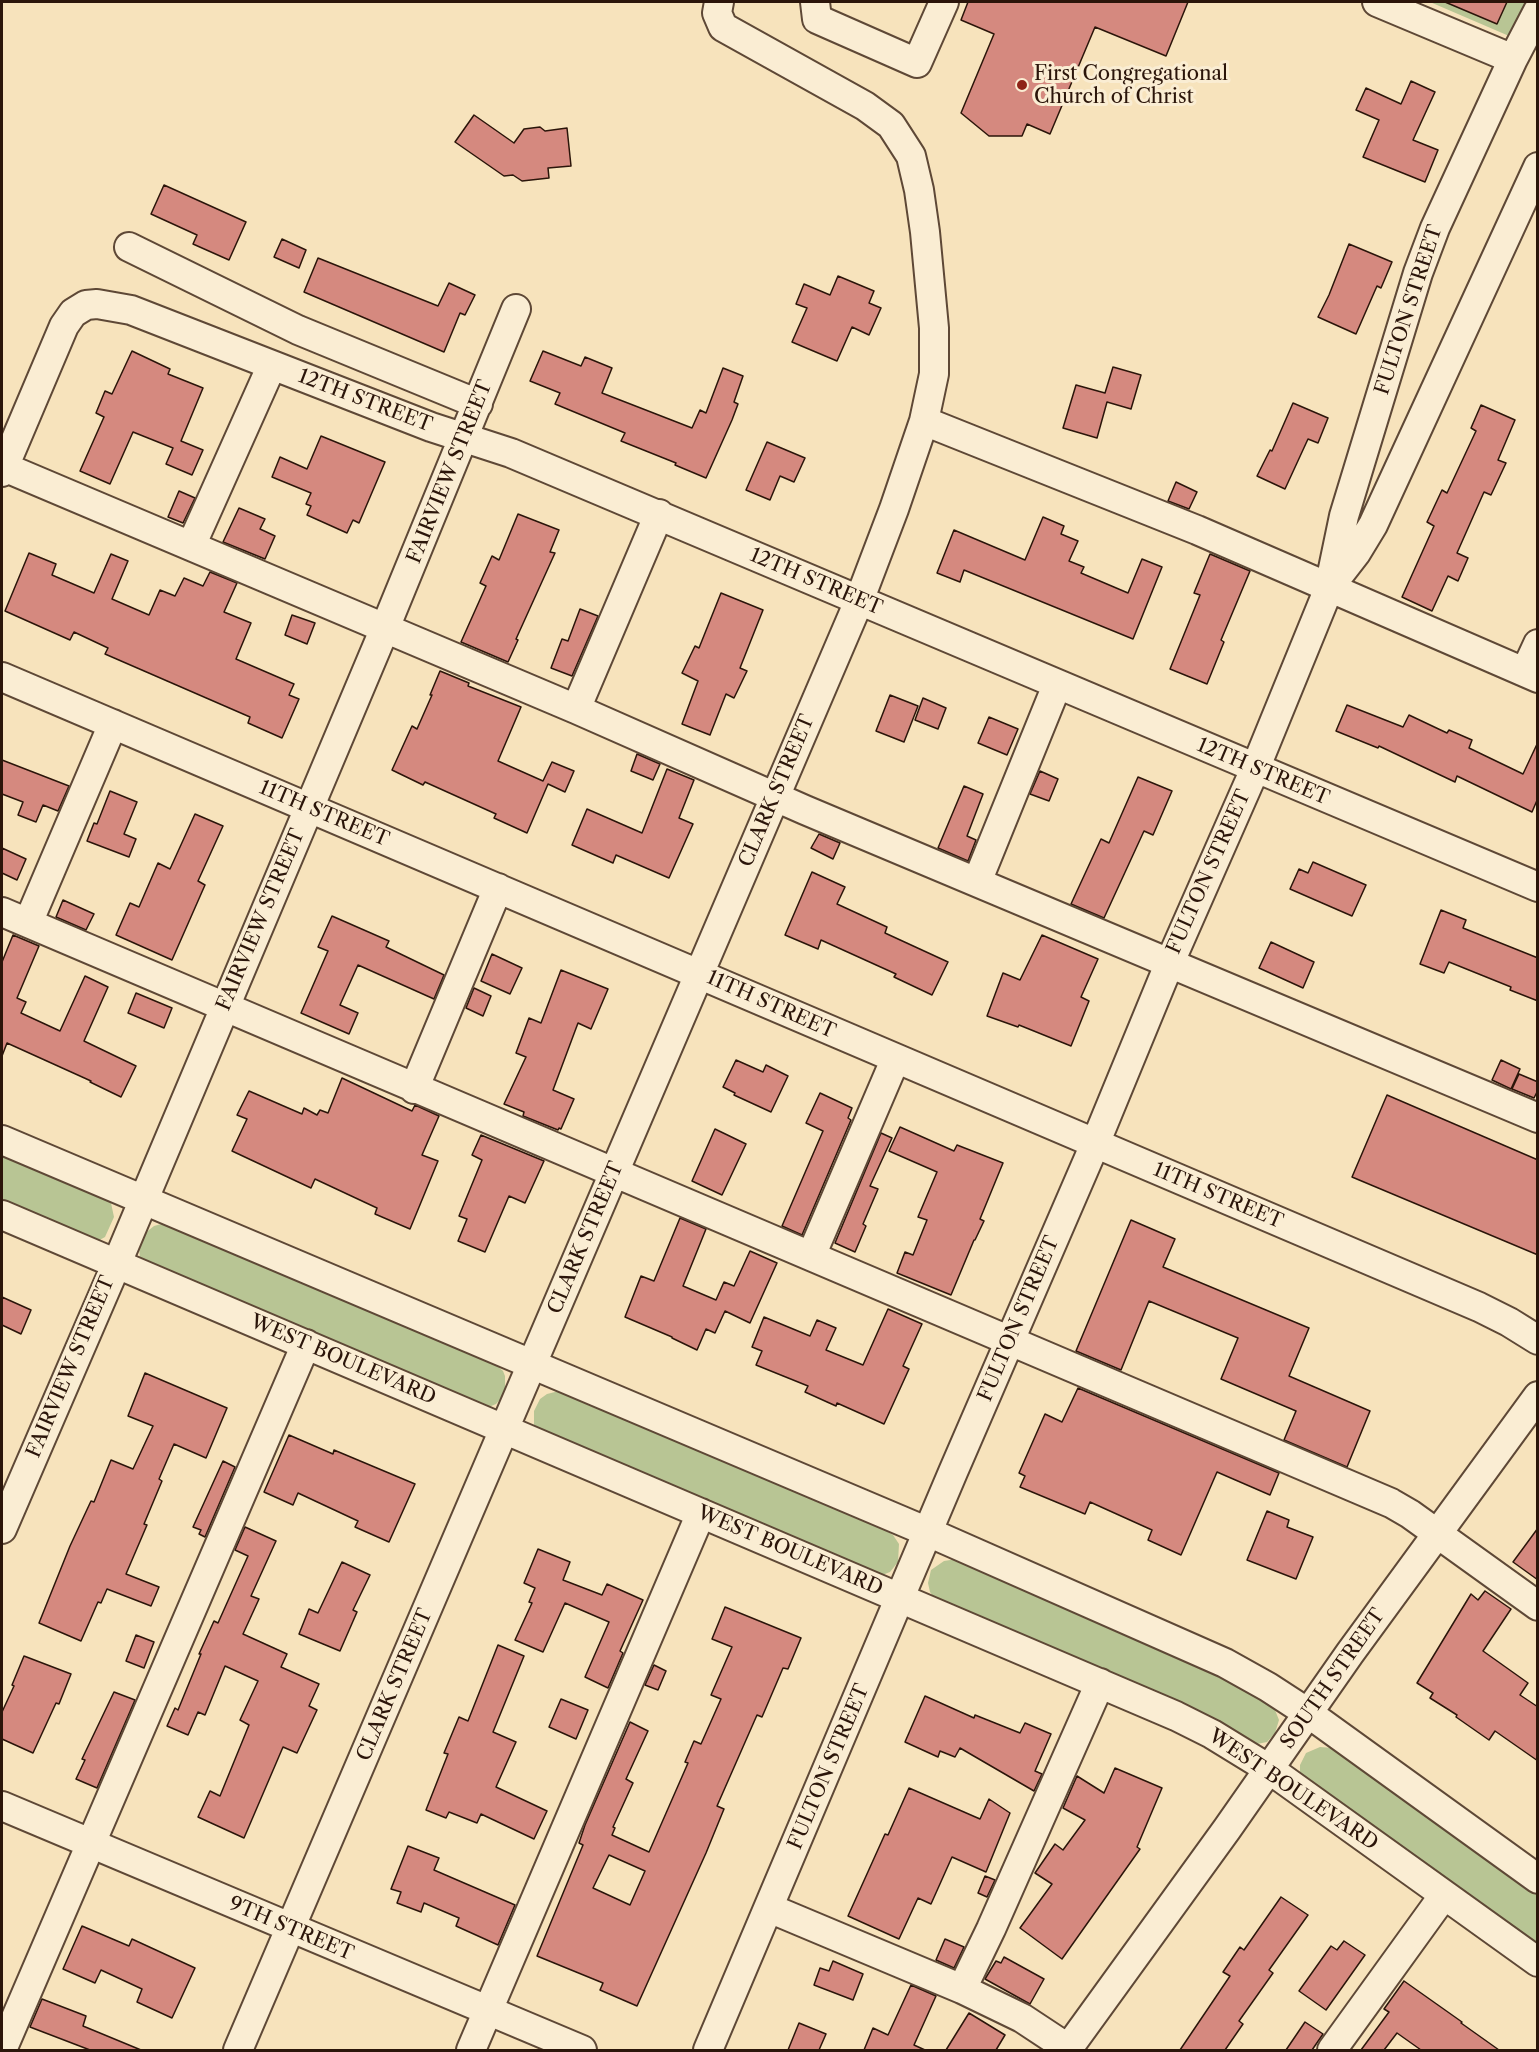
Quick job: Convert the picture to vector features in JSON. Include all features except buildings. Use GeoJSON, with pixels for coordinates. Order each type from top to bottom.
{"type":"FeatureCollection","features":[{"type":"Feature","properties":{"kind":"street","name":"CLARK STREET"},"geometry":{"type":"LineString","coordinates":[[238,2050],[859,600],[924,421],[934,374],[934,328],[925,232],[911,156],[891,125],[865,106],[723,27],[717,13],[719,2]]}},
{"type":"Feature","properties":{"kind":"street"},"geometry":{"type":"LineString","coordinates":[[814,2],[817,19],[917,63],[944,2]]}},
{"type":"Feature","properties":{"kind":"street"},"geometry":{"type":"LineString","coordinates":[[1377,2],[1513,59]]}},
{"type":"Feature","properties":{"kind":"street","name":"FULTON STREET"},"geometry":{"type":"LineString","coordinates":[[708,2050],[927,1532],[1095,1144],[1170,962],[1255,769],[1329,588],[1344,516],[1418,273],[1435,228],[1513,59],[1538,11]]}},
{"type":"Feature","properties":{"kind":"street","name":"FULTON STREET"},"geometry":{"type":"LineString","coordinates":[[1329,588],[1356,554],[1373,525],[1538,168]]}},
{"type":"Feature","properties":{"kind":"street","name":"12TH STREET"},"geometry":{"type":"LineString","coordinates":[[129,247],[298,330],[478,404]]}},
{"type":"Feature","properties":{"kind":"street","name":"12TH STREET"},"geometry":{"type":"LineString","coordinates":[[2,470],[64,326],[73,314],[86,305],[97,304],[130,309],[431,427],[493,446],[660,514],[1057,685],[1538,887]]}},
{"type":"Feature","properties":{"kind":"street","name":"FAIRVIEW STREET"},"geometry":{"type":"LineString","coordinates":[[2,1529],[385,628],[516,309]]}},
{"type":"Feature","properties":{"kind":"street"},"geometry":{"type":"LineString","coordinates":[[190,546],[273,365]]}},
{"type":"Feature","properties":{"kind":"street"},"geometry":{"type":"LineString","coordinates":[[924,421],[1187,526],[1531,675],[1538,644]]}},
{"type":"Feature","properties":{"kind":"street"},"geometry":{"type":"LineString","coordinates":[[2,470],[385,628],[774,796],[1538,1118]]}},
{"type":"Feature","properties":{"kind":"street"},"geometry":{"type":"LineString","coordinates":[[576,709],[660,514]]}},
{"type":"Feature","properties":{"kind":"street","name":"11TH STREET"},"geometry":{"type":"LineString","coordinates":[[2,677],[895,1060],[1479,1307],[1538,1340]]}},
{"type":"Feature","properties":{"kind":"street"},"geometry":{"type":"LineString","coordinates":[[977,882],[1057,685]]}},
{"type":"Feature","properties":{"kind":"street"},"geometry":{"type":"LineString","coordinates":[[28,923],[113,724]]}},
{"type":"Feature","properties":{"kind":"street"},"geometry":{"type":"LineString","coordinates":[[414,1089],[498,888]]}},
{"type":"Feature","properties":{"kind":"street"},"geometry":{"type":"LineString","coordinates":[[2,912],[1391,1503],[1410,1514],[1538,1606]]}},
{"type":"Feature","properties":{"kind":"street"},"geometry":{"type":"LineString","coordinates":[[811,1256],[895,1060]]}},
{"type":"Feature","properties":{"kind":"street"},"geometry":{"type":"LineString","coordinates":[[2,1140],[927,1532],[1225,1663],[1308,1713],[1538,1879]]}},
{"type":"Feature","properties":{"kind":"street","name":"WEST BOULEVARD"},"geometry":{"type":"LineString","coordinates":[[2,1215],[1100,1683],[1212,1734],[1269,1769],[1538,1962]]}},
{"type":"Feature","properties":{"kind":"street"},"geometry":{"type":"LineString","coordinates":[[2,2050],[306,1344]]}},
{"type":"Feature","properties":{"kind":"street","name":"SOUTH STREET"},"geometry":{"type":"LineString","coordinates":[[1068,2050],[1437,1533],[1538,1396]]}},
{"type":"Feature","properties":{"kind":"street"},"geometry":{"type":"LineString","coordinates":[[471,2050],[701,1513]]}},
{"type":"Feature","properties":{"kind":"street"},"geometry":{"type":"LineString","coordinates":[[962,1989],[1100,1683]]}},
{"type":"Feature","properties":{"kind":"street","name":"9TH STREET"},"geometry":{"type":"LineString","coordinates":[[2,1806],[582,2050]]}},
{"type":"Feature","properties":{"kind":"street"},"geometry":{"type":"LineString","coordinates":[[1332,2050],[1444,1895]]}},
{"type":"Feature","properties":{"kind":"street"},"geometry":{"type":"LineString","coordinates":[[769,1908],[962,1989],[1022,2018],[1068,2050]]}},
{"type":"Feature","properties":{"kind":"green space"},"geometry":{"type":"Polygon","coordinates":[[[1430,2],[1537,2],[1537,48],[1430,2]]]}},
{"type":"Feature","properties":{"kind":"green space"},"geometry":{"type":"Polygon","coordinates":[[[2,1153],[107,1198],[111,1203],[114,1217],[105,1237],[96,1242],[2,1206],[2,1153]]]}},
{"type":"Feature","properties":{"kind":"green space"},"geometry":{"type":"Polygon","coordinates":[[[165,1223],[494,1363],[505,1376],[505,1394],[496,1404],[484,1409],[140,1259],[139,1247],[144,1234],[154,1226],[165,1223]]]}},
{"type":"Feature","properties":{"kind":"green space"},"geometry":{"type":"Polygon","coordinates":[[[559,1391],[887,1531],[899,1544],[898,1562],[890,1572],[877,1577],[534,1427],[534,1411],[540,1399],[547,1394],[559,1391]]]}},
{"type":"Feature","properties":{"kind":"green space"},"geometry":{"type":"Polygon","coordinates":[[[957,1559],[1228,1677],[1270,1704],[1279,1720],[1275,1733],[1267,1742],[1252,1745],[935,1599],[928,1583],[931,1570],[944,1561],[957,1559]]]}},
{"type":"Feature","properties":{"kind":"green space"},"geometry":{"type":"Polygon","coordinates":[[[1320,1747],[1333,1748],[1537,1894],[1537,1953],[1300,1774],[1300,1765],[1306,1753],[1320,1747]]]}},
{"type":"Feature","properties":{"kind":"place","name":"First Congregational Church of Christ"},"geometry":{"type":"Point","coordinates":[1022,85]}}]}
